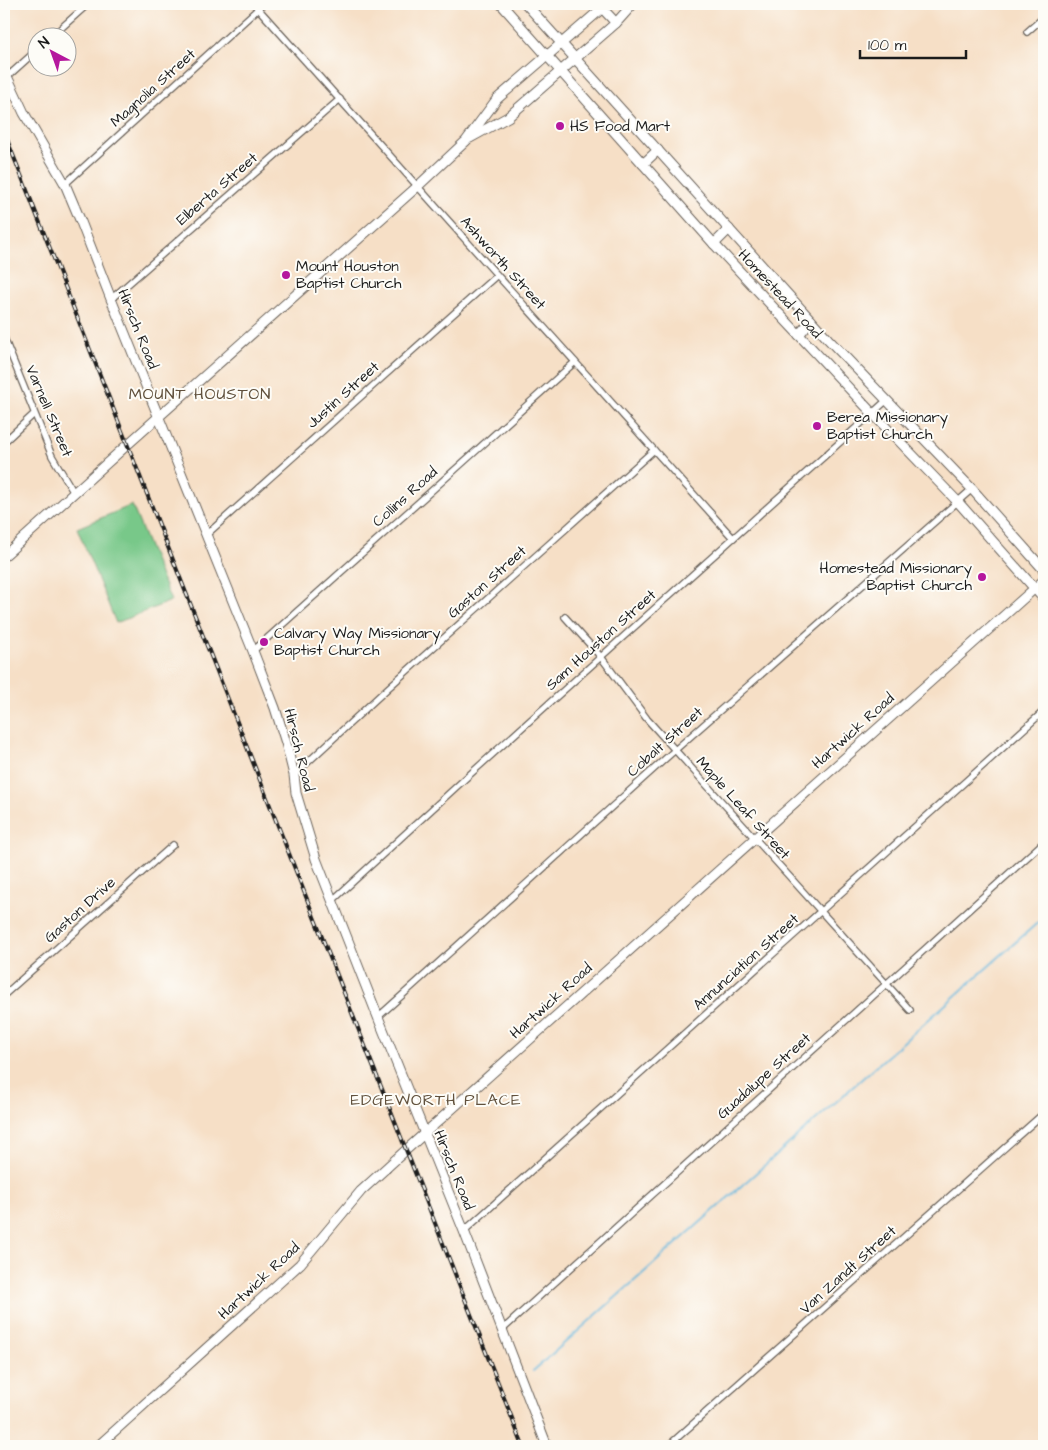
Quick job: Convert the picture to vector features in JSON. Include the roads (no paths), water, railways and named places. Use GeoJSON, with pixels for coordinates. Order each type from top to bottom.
{"type":"FeatureCollection","features":[{"type":"Feature","properties":{"kind":"main road","name":"Homestead Road"},"geometry":{"type":"LineString","coordinates":[[501,4],[714,244],[958,502],[1044,599]]}},
{"type":"Feature","properties":{"kind":"main road","name":"Homestead Road"},"geometry":{"type":"LineString","coordinates":[[526,4],[811,320],[972,489],[1044,570]]}},
{"type":"Feature","properties":{"kind":"main road"},"geometry":{"type":"LineString","coordinates":[[466,141],[508,117],[616,23],[633,4]]}},
{"type":"Feature","properties":{"kind":"main road"},"geometry":{"type":"LineString","coordinates":[[4,556],[418,186],[466,141],[496,99],[604,6],[616,23]]}},
{"type":"Feature","properties":{"kind":"main road","name":"Hirsch Road"},"geometry":{"type":"LineString","coordinates":[[5,74],[24,113],[64,184],[81,222],[110,299],[253,652],[286,743],[294,775],[296,793],[316,859],[547,1446]]}},
{"type":"Feature","properties":{"kind":"main road"},"geometry":{"type":"LineString","coordinates":[[643,164],[658,150]]}},
{"type":"Feature","properties":{"kind":"main road"},"geometry":{"type":"LineString","coordinates":[[714,244],[729,229]]}},
{"type":"Feature","properties":{"kind":"main road"},"geometry":{"type":"LineString","coordinates":[[799,335],[811,320]]}},
{"type":"Feature","properties":{"kind":"main road","name":"Hartwick Road"},"geometry":{"type":"LineString","coordinates":[[98,1446],[300,1264],[361,1191],[424,1133],[1044,580]]}},
{"type":"Feature","properties":{"kind":"main road"},"geometry":{"type":"LineString","coordinates":[[1040,1446],[1044,1443]]}},
{"type":"Feature","properties":{"kind":"street"},"geometry":{"type":"LineString","coordinates":[[61,28],[88,4]]}},
{"type":"Feature","properties":{"kind":"street","name":"Ashworth Street"},"geometry":{"type":"LineString","coordinates":[[256,6],[733,538]]}},
{"type":"Feature","properties":{"kind":"street","name":"Magnolia Street"},"geometry":{"type":"LineString","coordinates":[[64,184],[256,6]]}},
{"type":"Feature","properties":{"kind":"street"},"geometry":{"type":"LineString","coordinates":[[1027,32],[1044,17]]}},
{"type":"Feature","properties":{"kind":"street"},"geometry":{"type":"LineString","coordinates":[[5,74],[28,57]]}},
{"type":"Feature","properties":{"kind":"street","name":"Elberta Street"},"geometry":{"type":"LineString","coordinates":[[110,299],[340,99]]}},
{"type":"Feature","properties":{"kind":"street","name":"Justin Street"},"geometry":{"type":"LineString","coordinates":[[206,535],[497,275]]}},
{"type":"Feature","properties":{"kind":"street","name":"Varnell Street"},"geometry":{"type":"LineString","coordinates":[[4,338],[52,456],[74,493]]}},
{"type":"Feature","properties":{"kind":"street","name":"Collins Road"},"geometry":{"type":"LineString","coordinates":[[253,652],[332,579],[576,362]]}},
{"type":"Feature","properties":{"kind":"street","name":"Sam Houston Street"},"geometry":{"type":"LineString","coordinates":[[333,900],[600,657],[887,400]]}},
{"type":"Feature","properties":{"kind":"street"},"geometry":{"type":"LineString","coordinates":[[4,442],[34,414]]}},
{"type":"Feature","properties":{"kind":"street","name":"Gaston Street"},"geometry":{"type":"LineString","coordinates":[[294,775],[432,648],[654,450]]}},
{"type":"Feature","properties":{"kind":"street","name":"Cobalt Street"},"geometry":{"type":"LineString","coordinates":[[378,1017],[675,750],[972,489]]}},
{"type":"Feature","properties":{"kind":"street","name":"Maple Leaf Street"},"geometry":{"type":"LineString","coordinates":[[565,617],[600,657],[647,719],[910,1010]]}},
{"type":"Feature","properties":{"kind":"street","name":"Annunciation Street"},"geometry":{"type":"LineString","coordinates":[[464,1231],[1044,711]]}},
{"type":"Feature","properties":{"kind":"street","name":"Guadalupe Street"},"geometry":{"type":"LineString","coordinates":[[502,1330],[1044,842]]}},
{"type":"Feature","properties":{"kind":"street","name":"Gaston Drive"},"geometry":{"type":"LineString","coordinates":[[4,995],[173,845]]}},
{"type":"Feature","properties":{"kind":"street","name":"Van Zandt Street"},"geometry":{"type":"LineString","coordinates":[[668,1446],[1044,1113]]}},
{"type":"Feature","properties":{"kind":"waterway"},"geometry":{"type":"LineString","coordinates":[[533,1371],[1044,917]]}},
{"type":"Feature","properties":{"kind":"railway"},"geometry":{"type":"LineString","coordinates":[[4,132],[523,1446]]}},
{"type":"Feature","properties":{"kind":"place","name":"HS Food Mart"},"geometry":{"type":"Point","coordinates":[560,126]}},
{"type":"Feature","properties":{"kind":"place","name":"Mount Houston Baptist Church"},"geometry":{"type":"Point","coordinates":[286,275]}},
{"type":"Feature","properties":{"kind":"place","name":"Berea Missionary Baptist Church"},"geometry":{"type":"Point","coordinates":[817,426]}},
{"type":"Feature","properties":{"kind":"place","name":"Homestead Missionary Baptist Church"},"geometry":{"type":"Point","coordinates":[982,577]}},
{"type":"Feature","properties":{"kind":"place","name":"Calvary Way Missionary Baptist Church"},"geometry":{"type":"Point","coordinates":[264,642]}},
{"type":"Feature","properties":{"kind":"district","name":"MOUNT HOUSTON"},"geometry":{"type":"Point","coordinates":[200,394]}},
{"type":"Feature","properties":{"kind":"district","name":"EDGEWORTH PLACE"},"geometry":{"type":"Point","coordinates":[436,1100]}}]}
